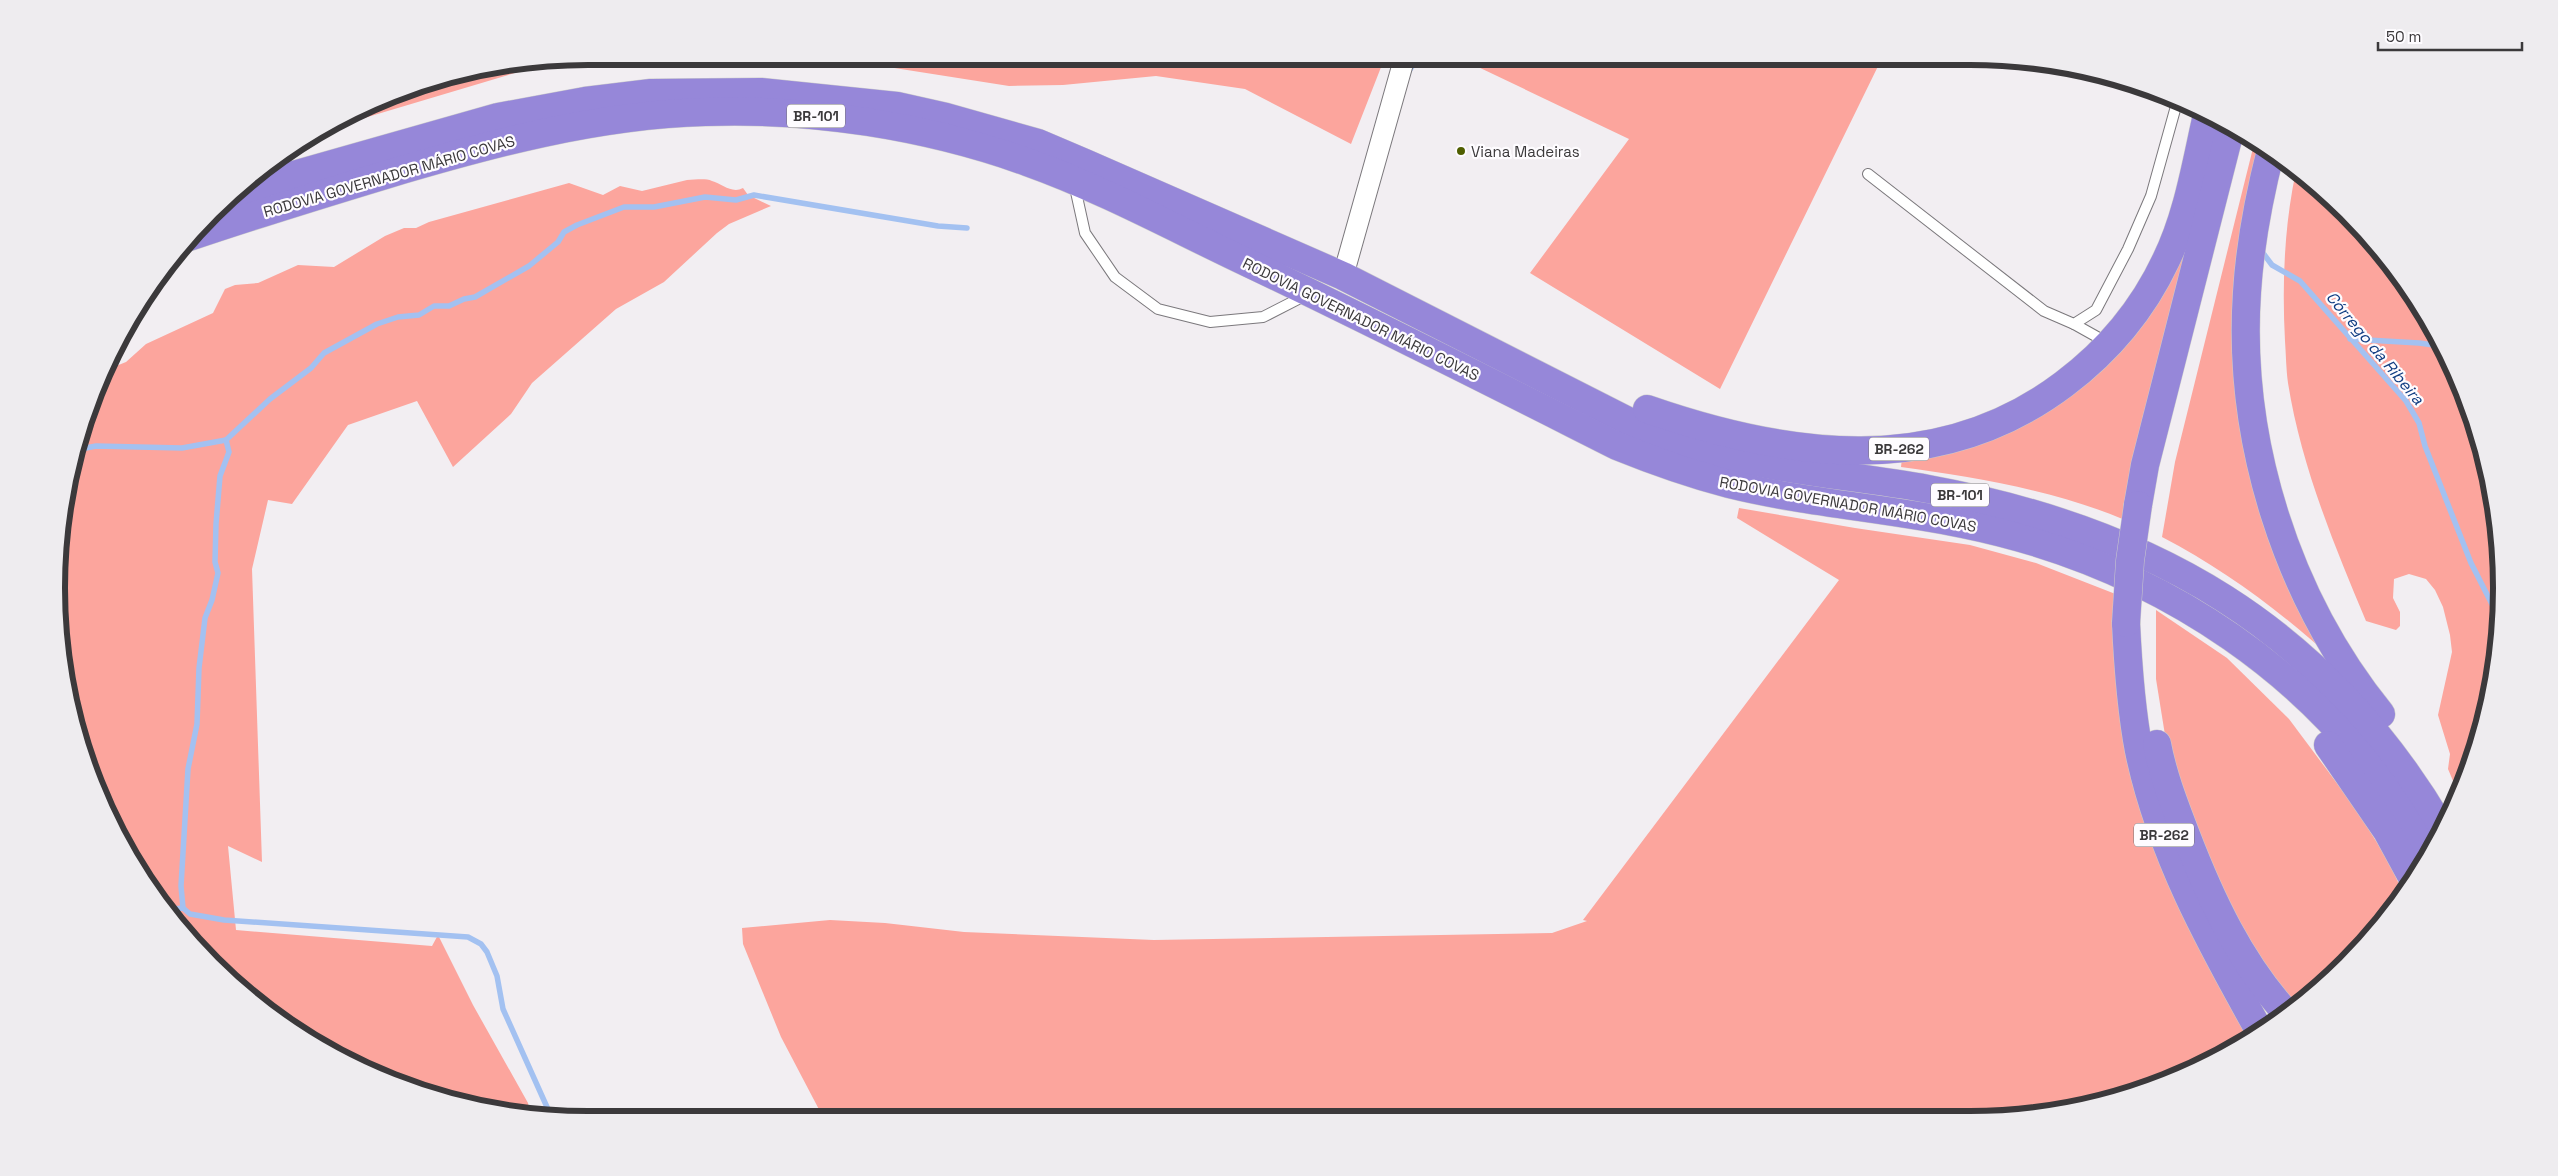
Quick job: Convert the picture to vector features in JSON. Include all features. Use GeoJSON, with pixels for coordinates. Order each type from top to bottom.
{"type":"FeatureCollection","features":[{"type":"Feature","properties":{"kind":"highway","name":"RODOVIA GOVERNADOR MÁRIO COVAS"},"geometry":{"type":"LineString","coordinates":[[250,189],[269,182],[498,117],[585,101],[651,93],[761,92],[897,106],[946,117],[1038,143],[1343,276],[1628,421],[1700,448],[1772,465],[1926,488],[2018,509],[2093,532],[2164,564],[2234,604],[2294,649],[2319,672],[2344,697],[2388,748],[2438,822]]}},
{"type":"Feature","properties":{"kind":"highway","name":"RODOVIA GOVERNADOR MÁRIO COVAS"},"geometry":{"type":"LineString","coordinates":[[206,231],[288,204],[443,158],[510,140],[587,124],[707,112],[825,116],[886,126],[983,148],[1029,162],[1073,180],[1311,293],[1617,446],[1654,461],[1692,474],[1767,492],[1921,516],[2011,535],[2083,558],[2152,588],[2199,615],[2270,665],[2324,716],[2367,765],[2386,791],[2422,850]]}},
{"type":"Feature","properties":{"kind":"highway","name":"BR-262"},"geometry":{"type":"LineString","coordinates":[[1428,320],[1573,382],[1691,424],[1775,443],[1845,451],[1907,449],[1942,443],[1984,430],[2009,419],[2073,378],[2109,344],[2140,306],[2167,259],[2187,200],[2206,122]]}},
{"type":"Feature","properties":{"kind":"highway","name":"BR-262"},"geometry":{"type":"LineString","coordinates":[[2147,506],[2145,465],[2229,134]]}},
{"type":"Feature","properties":{"kind":"highway","name":"BR-262"},"geometry":{"type":"LineString","coordinates":[[2245,143],[2172,432],[2130,561],[2136,623],[2152,718],[2158,749],[2173,801],[2221,917],[2250,967],[2281,1008]]}},
{"type":"Feature","properties":{"kind":"highway"},"geometry":{"type":"LineString","coordinates":[[2269,159],[2250,254],[2246,334],[2253,416],[2271,499],[2293,563],[2318,616],[2354,677],[2411,754],[2442,813]]}},
{"type":"Feature","properties":{"kind":"highway"},"geometry":{"type":"LineString","coordinates":[[2199,615],[2270,677],[2316,730],[2347,769],[2387,831],[2409,872]]}},
{"type":"Feature","properties":{"kind":"highway","name":"BR-262"},"geometry":{"type":"LineString","coordinates":[[2136,623],[2134,721],[2140,753],[2158,819],[2190,901],[2209,941],[2257,1026]]}},
{"type":"Feature","properties":{"kind":"street"},"geometry":{"type":"LineString","coordinates":[[1343,276],[1402,65]]}},
{"type":"Feature","properties":{"kind":"lane"},"geometry":{"type":"LineString","coordinates":[[2074,324],[2096,310],[2128,249],[2151,196],[2176,108]]}},
{"type":"Feature","properties":{"kind":"lane"},"geometry":{"type":"LineString","coordinates":[[1868,174],[2044,311],[2074,324],[2109,344]]}},
{"type":"Feature","properties":{"kind":"lane"},"geometry":{"type":"LineString","coordinates":[[1073,180],[1085,232],[1115,277],[1158,308],[1210,322],[1263,317],[1311,293]]}},
{"type":"Feature","properties":{"kind":"shaded area"},"geometry":{"type":"Polygon","coordinates":[[[875,65],[1382,65],[1351,144],[1245,89],[1156,76],[1063,85],[1009,86],[875,65]]]}},
{"type":"Feature","properties":{"kind":"shaded area"},"geometry":{"type":"Polygon","coordinates":[[[1474,65],[1879,65],[1720,389],[1530,273],[1629,139],[1474,65]]]}},
{"type":"Feature","properties":{"kind":"shaded area"},"geometry":{"type":"Polygon","coordinates":[[[532,68],[352,122],[388,105],[453,83],[486,75],[532,68]]]}},
{"type":"Feature","properties":{"kind":"shaded area"},"geometry":{"type":"Polygon","coordinates":[[[2253,148],[2262,154],[2240,365],[2333,659],[2293,624],[2230,577],[2162,537],[2175,462],[2253,148]]]}},
{"type":"Feature","properties":{"kind":"shaded area"},"geometry":{"type":"Polygon","coordinates":[[[2295,178],[2340,218],[2363,243],[2405,297],[2439,357],[2453,388],[2475,453],[2489,520],[2493,588],[2492,622],[2483,690],[2465,756],[2454,784],[2448,769],[2450,754],[2438,715],[2452,652],[2443,607],[2435,590],[2426,579],[2409,574],[2394,579],[2393,598],[2400,612],[2400,626],[2396,630],[2366,621],[2331,534],[2301,444],[2288,383],[2284,320],[2286,235],[2295,178]]]}},
{"type":"Feature","properties":{"kind":"shaded area"},"geometry":{"type":"Polygon","coordinates":[[[687,180],[706,180],[735,190],[743,188],[748,195],[771,206],[729,224],[664,282],[616,309],[532,383],[511,414],[453,467],[417,401],[348,425],[292,504],[268,500],[252,569],[262,862],[228,846],[236,930],[432,946],[438,935],[473,1005],[528,1103],[529,1108],[520,1107],[486,1101],[420,1083],[388,1071],[326,1041],[297,1023],[243,981],[218,958],[173,906],[153,879],[119,819],[93,756],[83,723],[69,656],[66,622],[66,554],[69,520],[83,453],[93,420],[115,367],[126,362],[146,344],[213,313],[225,289],[235,285],[258,283],[298,265],[334,267],[385,236],[404,228],[416,228],[429,222],[569,183],[603,195],[620,186],[642,191],[687,180]]]}},
{"type":"Feature","properties":{"kind":"shaded area"},"geometry":{"type":"Polygon","coordinates":[[[2192,225],[2125,520],[2072,501],[2015,486],[1901,467],[1902,458],[2037,414],[2192,225]]]}},
{"type":"Feature","properties":{"kind":"shaded area"},"geometry":{"type":"Polygon","coordinates":[[[1739,508],[1970,545],[2036,563],[2118,595],[2118,659],[2249,1030],[2201,1057],[2138,1083],[2072,1101],[2004,1110],[820,1111],[781,1037],[743,944],[742,928],[830,920],[885,923],[964,932],[1154,940],[1552,933],[1587,921],[1583,920],[1839,580],[1737,518],[1739,508]]]}},
{"type":"Feature","properties":{"kind":"shaded area"},"geometry":{"type":"Polygon","coordinates":[[[2156,610],[2227,658],[2289,719],[2354,806],[2388,860],[2400,886],[2363,933],[2340,958],[2293,999],[2268,972],[2210,872],[2165,735],[2156,679],[2156,610]]]}},
{"type":"Feature","properties":{"kind":"waterway"},"geometry":{"type":"LineString","coordinates":[[1407,74],[1413,65]]}},
{"type":"Feature","properties":{"kind":"waterway"},"geometry":{"type":"LineString","coordinates":[[84,448],[96,446],[182,448],[226,440],[270,399],[311,368],[324,353],[377,324],[398,317],[419,315],[434,306],[449,306],[464,299],[475,297],[529,266],[558,242],[564,232],[624,207],[654,207],[705,197],[736,200],[754,195],[938,226],[967,228]]}},
{"type":"Feature","properties":{"kind":"waterway","name":"Córrego da Ribeira"},"geometry":{"type":"LineString","coordinates":[[2263,253],[2272,265],[2300,281],[2406,401],[2419,423],[2425,446],[2471,563],[2492,605]]}},
{"type":"Feature","properties":{"kind":"waterway"},"geometry":{"type":"LineString","coordinates":[[2350,339],[2433,345]]}},
{"type":"Feature","properties":{"kind":"waterway"},"geometry":{"type":"LineString","coordinates":[[226,440],[229,452],[220,476],[216,524],[215,562],[218,573],[212,600],[205,618],[199,668],[197,724],[188,769],[181,886],[183,908],[190,914],[224,920],[468,937],[481,944],[487,952],[497,976],[503,1009],[548,1109]]}},
{"type":"Feature","properties":{"kind":"waterway"},"geometry":{"type":"LineString","coordinates":[[175,909],[183,908]]}},
{"type":"Feature","properties":{"kind":"place","name":"Viana Madeiras"},"geometry":{"type":"Point","coordinates":[1461,151]}}]}
